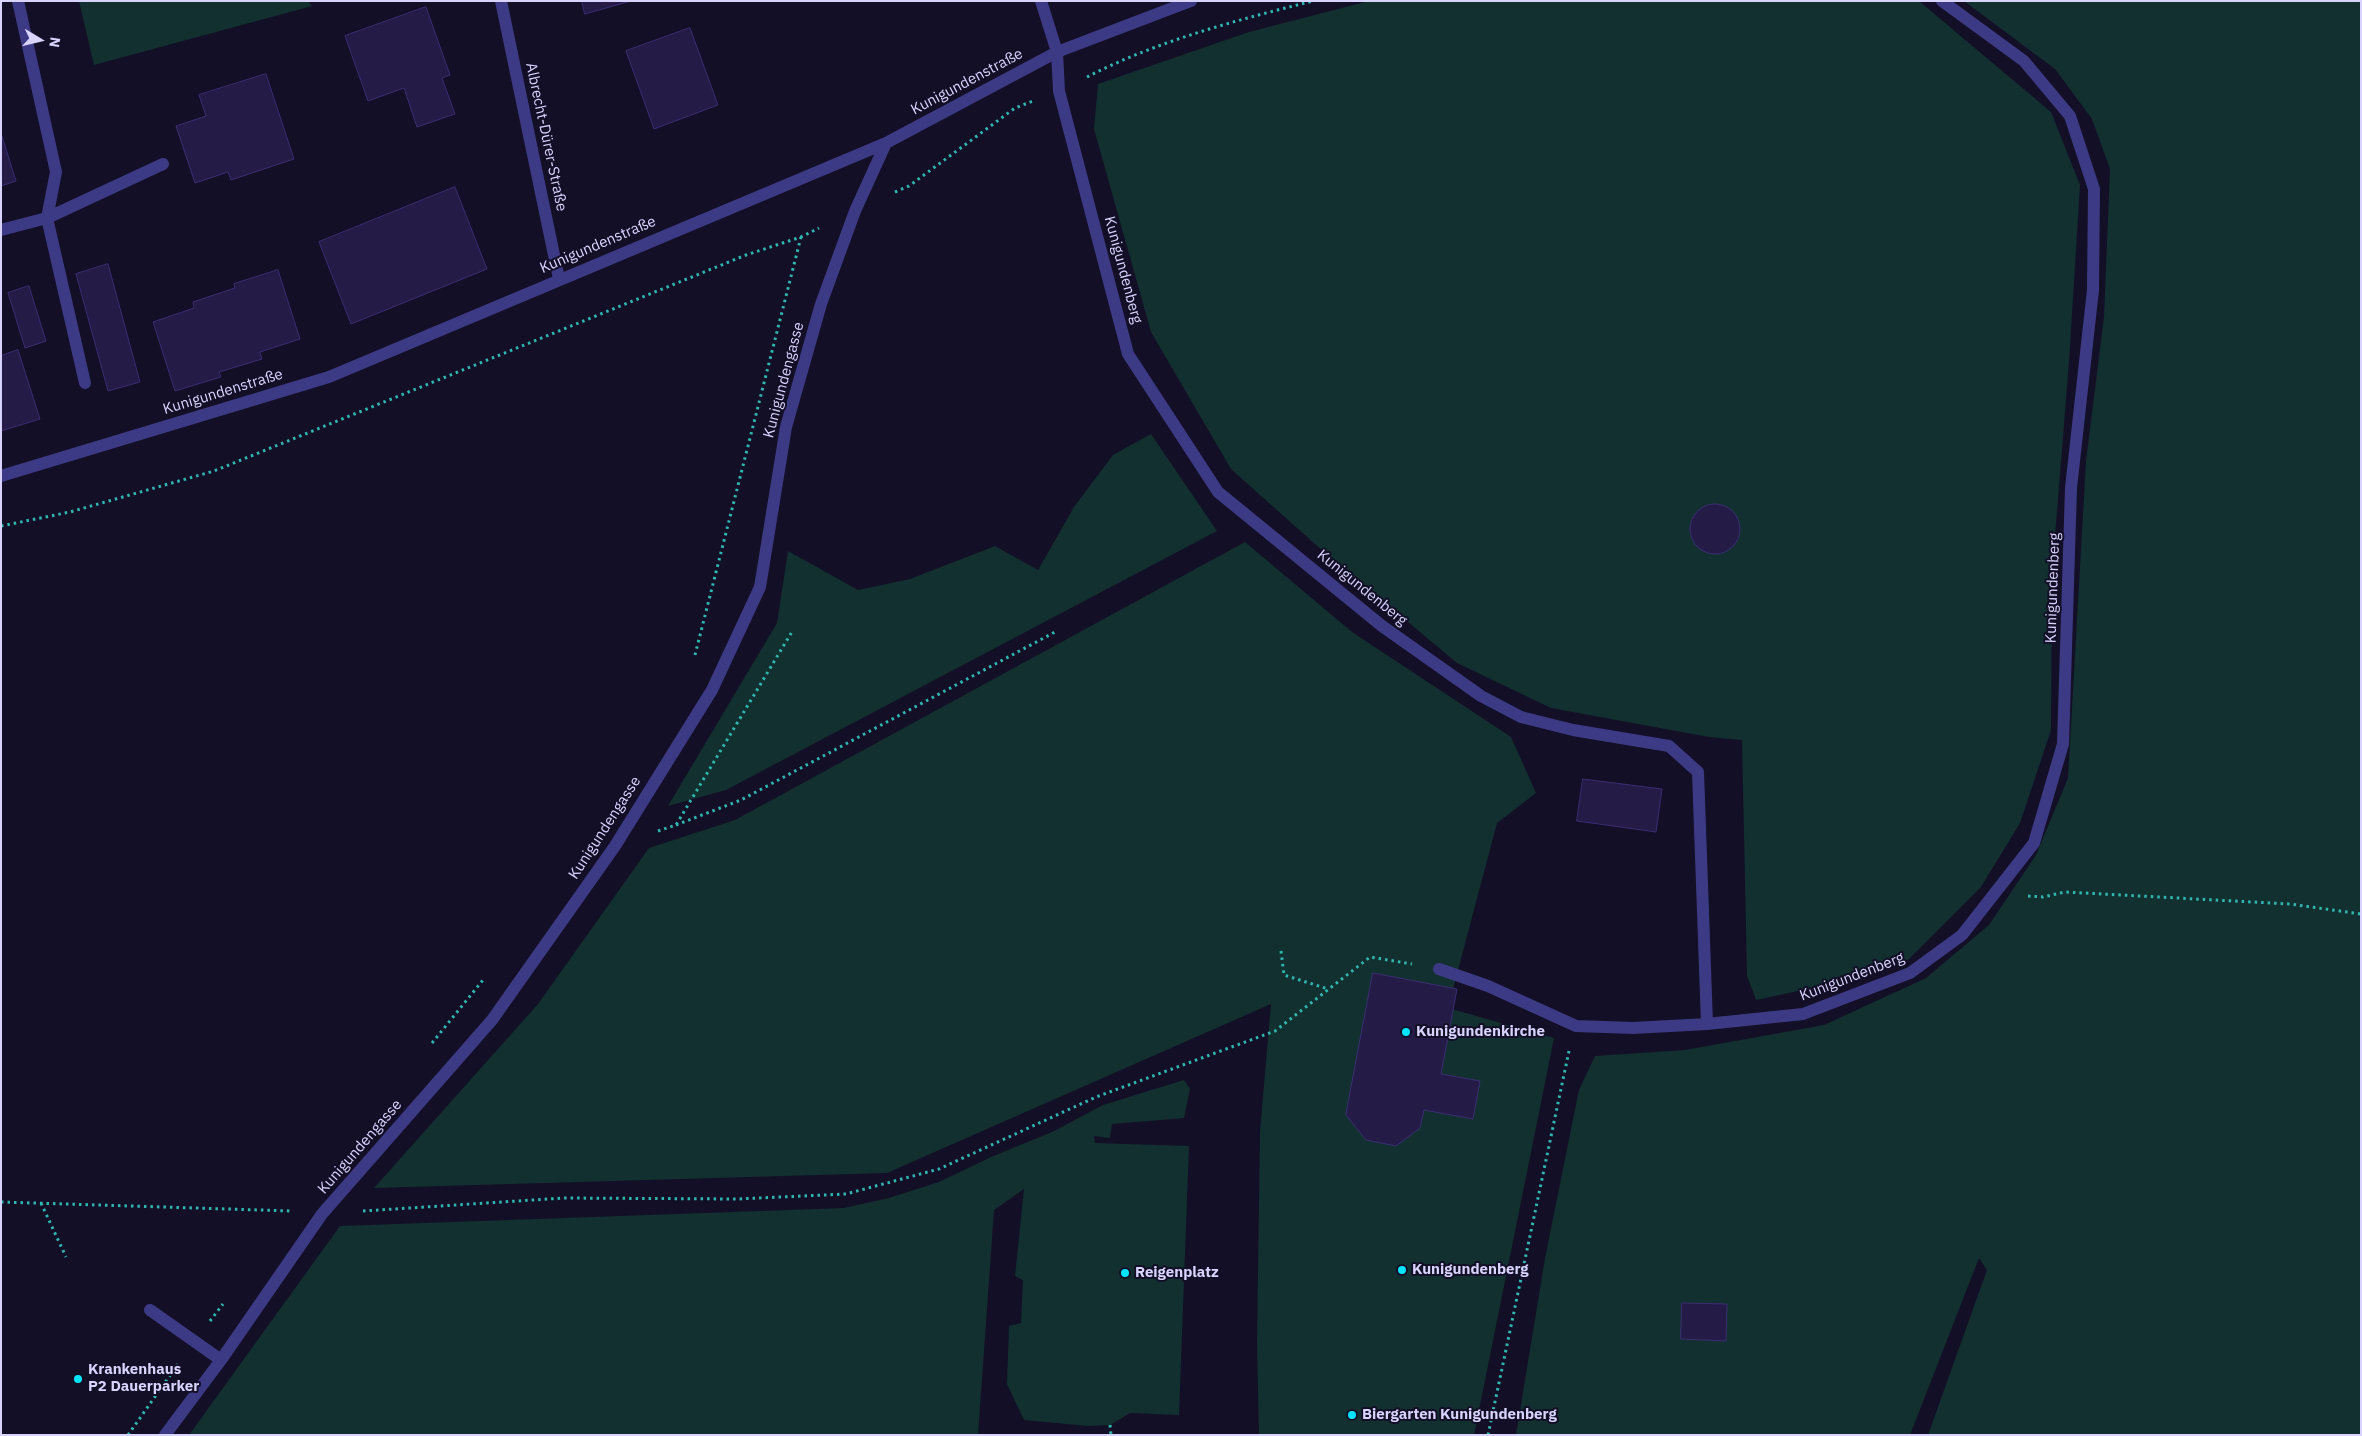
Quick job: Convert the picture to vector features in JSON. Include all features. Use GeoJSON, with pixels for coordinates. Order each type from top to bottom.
{"type":"FeatureCollection","features":[{"type":"Feature","properties":{"kind":"street"},"geometry":{"type":"LineString","coordinates":[[18,1],[56,172],[47,218],[85,383]]}},
{"type":"Feature","properties":{"kind":"street","name":"Albrecht-Dürer-Straße"},"geometry":{"type":"LineString","coordinates":[[501,1],[559,279]]}},
{"type":"Feature","properties":{"kind":"street","name":"Kunigundenberg"},"geometry":{"type":"LineString","coordinates":[[1041,1],[1058,52],[1060,91],[1128,354],[1218,492],[1382,626],[1481,696],[1521,717],[1573,730],[1669,746],[1698,772],[1706,1024]]}},
{"type":"Feature","properties":{"kind":"street","name":"Kunigundenstraße"},"geometry":{"type":"LineString","coordinates":[[1,476],[330,376],[886,143],[1058,52],[1191,1]]}},
{"type":"Feature","properties":{"kind":"street","name":"Kunigundenberg"},"geometry":{"type":"LineString","coordinates":[[1440,969],[1488,986],[1576,1026],[1632,1028],[1706,1024],[1803,1014],[1910,973],[1962,935],[2034,843],[2063,744],[2071,488],[2092,290],[2094,188],[2070,116],[2024,61],[1942,1]]}},
{"type":"Feature","properties":{"kind":"street","name":"Kunigundengasse"},"geometry":{"type":"LineString","coordinates":[[165,1435],[322,1214],[492,1020],[615,846],[712,690],[760,587],[786,427],[821,304],[855,211],[886,143]]}},
{"type":"Feature","properties":{"kind":"street"},"geometry":{"type":"LineString","coordinates":[[1,230],[47,218],[163,164]]}},
{"type":"Feature","properties":{"kind":"street"},"geometry":{"type":"LineString","coordinates":[[150,1310],[220,1360]]}},
{"type":"Feature","properties":{"kind":"path"},"geometry":{"type":"LineString","coordinates":[[1,526],[70,512],[214,471],[746,255],[801,237],[909,186],[1015,108],[1060,91],[1110,65],[1223,25],[1313,1]]}},
{"type":"Feature","properties":{"kind":"path"},"geometry":{"type":"LineString","coordinates":[[693,664],[801,237]]}},
{"type":"Feature","properties":{"kind":"path"},"geometry":{"type":"LineString","coordinates":[[676,825],[793,630]]}},
{"type":"Feature","properties":{"kind":"path"},"geometry":{"type":"LineString","coordinates":[[615,846],[741,800],[1055,632]]}},
{"type":"Feature","properties":{"kind":"path"},"geometry":{"type":"LineString","coordinates":[[1995,892],[2043,897],[2065,892],[2290,904],[2361,914]]}},
{"type":"Feature","properties":{"kind":"path"},"geometry":{"type":"LineString","coordinates":[[1281,950],[1284,975],[1329,989]]}},
{"type":"Feature","properties":{"kind":"path"},"geometry":{"type":"LineString","coordinates":[[322,1214],[564,1198],[737,1199],[846,1194],[939,1169],[1096,1097],[1275,1031],[1370,958],[1440,969]]}},
{"type":"Feature","properties":{"kind":"path"},"geometry":{"type":"LineString","coordinates":[[430,1045],[486,977]]}},
{"type":"Feature","properties":{"kind":"path"},"geometry":{"type":"LineString","coordinates":[[1488,1435],[1561,1085],[1576,1026]]}},
{"type":"Feature","properties":{"kind":"path"},"geometry":{"type":"LineString","coordinates":[[1,1202],[294,1211],[288,1218]]}},
{"type":"Feature","properties":{"kind":"path"},"geometry":{"type":"LineString","coordinates":[[41,1203],[66,1257]]}},
{"type":"Feature","properties":{"kind":"path"},"geometry":{"type":"LineString","coordinates":[[128,1435],[224,1303]]}},
{"type":"Feature","properties":{"kind":"path"},"geometry":{"type":"LineString","coordinates":[[1110,1425],[1111,1435]]}},
{"type":"Feature","properties":{"kind":"green space"},"geometry":{"type":"Polygon","coordinates":[[[79,1],[308,1],[312,6],[94,65],[79,1]]]}},
{"type":"Feature","properties":{"kind":"green space"},"geometry":{"type":"Polygon","coordinates":[[[1369,1],[1919,1],[2051,112],[2080,185],[2069,362],[2052,573],[2051,730],[2020,823],[1981,887],[1908,960],[1821,986],[1756,1000],[1747,976],[1742,740],[1709,737],[1551,708],[1457,663],[1316,545],[1231,469],[1151,332],[1094,129],[1098,84],[1249,32],[1369,1]]]}},
{"type":"Feature","properties":{"kind":"green space"},"geometry":{"type":"Polygon","coordinates":[[[1964,1],[2361,1],[2361,1435],[1928,1435],[1987,1270],[1979,1258],[1910,1435],[1516,1435],[1545,1258],[1579,1090],[1595,1056],[1685,1050],[1824,1025],[1926,978],[1989,925],[2036,855],[2068,778],[2086,461],[2104,317],[2110,169],[2092,119],[2055,69],[1964,1]]]}},
{"type":"Feature","properties":{"kind":"green space"},"geometry":{"type":"Polygon","coordinates":[[[1151,434],[1217,531],[726,790],[668,806],[777,623],[788,551],[858,590],[910,579],[995,546],[1038,570],[1074,507],[1113,455],[1151,434]]]}},
{"type":"Feature","properties":{"kind":"green space"},"geometry":{"type":"Polygon","coordinates":[[[1245,542],[1352,632],[1511,737],[1536,793],[1497,823],[1448,1008],[1554,1038],[1474,1435],[1259,1435],[1257,1343],[1260,1131],[1271,1004],[887,1173],[374,1188],[538,1004],[649,848],[735,820],[1245,542]]]}},
{"type":"Feature","properties":{"kind":"green space"},"geometry":{"type":"Polygon","coordinates":[[[1184,1080],[1190,1089],[1184,1118],[1112,1124],[1110,1138],[1094,1136],[1095,1143],[1189,1146],[1179,1415],[1130,1413],[1110,1425],[1088,1426],[1024,1420],[1007,1384],[1009,1326],[1021,1323],[1023,1280],[1015,1276],[1024,1189],[994,1210],[978,1435],[189,1435],[340,1226],[844,1208],[889,1198],[939,1182],[991,1157],[1052,1132],[1103,1105],[1184,1080]]]}},
{"type":"Feature","properties":{"kind":"building"},"geometry":{"type":"Polygon","coordinates":[[[582,1],[631,1],[585,14],[582,1]]]}},
{"type":"Feature","properties":{"kind":"building"},"geometry":{"type":"Polygon","coordinates":[[[426,7],[450,75],[442,78],[455,114],[417,127],[404,88],[368,101],[345,36],[426,7]]]}},
{"type":"Feature","properties":{"kind":"building"},"geometry":{"type":"Polygon","coordinates":[[[690,28],[718,105],[654,129],[626,51],[690,28]]]}},
{"type":"Feature","properties":{"kind":"building"},"geometry":{"type":"Polygon","coordinates":[[[266,74],[294,159],[231,180],[228,172],[195,183],[176,126],[206,116],[199,95],[266,74]]]}},
{"type":"Feature","properties":{"kind":"building"},"geometry":{"type":"Polygon","coordinates":[[[1,133],[16,181],[1,186],[1,133]]]}},
{"type":"Feature","properties":{"kind":"building"},"geometry":{"type":"Polygon","coordinates":[[[455,187],[487,269],[351,324],[319,242],[455,187]]]}},
{"type":"Feature","properties":{"kind":"building"},"geometry":{"type":"Polygon","coordinates":[[[108,264],[140,382],[108,391],[76,274],[108,264]]]}},
{"type":"Feature","properties":{"kind":"building"},"geometry":{"type":"Polygon","coordinates":[[[278,270],[300,339],[260,352],[262,359],[219,372],[221,377],[175,391],[153,322],[194,308],[193,302],[235,288],[234,284],[278,270]]]}},
{"type":"Feature","properties":{"kind":"building"},"geometry":{"type":"Polygon","coordinates":[[[29,286],[46,341],[25,348],[8,293],[29,286]]]}},
{"type":"Feature","properties":{"kind":"building"},"geometry":{"type":"Polygon","coordinates":[[[18,350],[40,419],[1,431],[1,356],[18,350]]]}},
{"type":"Feature","properties":{"kind":"building"},"geometry":{"type":"Polygon","coordinates":[[[1710,504],[1720,504],[1733,511],[1740,524],[1740,534],[1733,547],[1720,554],[1710,554],[1701,550],[1694,543],[1690,534],[1690,524],[1694,515],[1701,508],[1710,504]]]}},
{"type":"Feature","properties":{"kind":"building"},"geometry":{"type":"Polygon","coordinates":[[[1583,779],[1662,789],[1656,832],[1577,821],[1583,779]]]}},
{"type":"Feature","properties":{"kind":"building","name":"Kunigundenkirche"},"geometry":{"type":"Polygon","coordinates":[[[1373,973],[1457,989],[1441,1074],[1480,1081],[1473,1119],[1424,1110],[1420,1128],[1396,1146],[1366,1140],[1346,1115],[1373,973]]]}},
{"type":"Feature","properties":{"kind":"building"},"geometry":{"type":"Polygon","coordinates":[[[1682,1303],[1727,1304],[1726,1341],[1681,1339],[1682,1303]]]}},
{"type":"Feature","properties":{"kind":"place","name":"Kunigundenkirche"},"geometry":{"type":"Point","coordinates":[1406,1032]}},
{"type":"Feature","properties":{"kind":"place","name":"Kunigundenberg"},"geometry":{"type":"Point","coordinates":[1402,1270]}},
{"type":"Feature","properties":{"kind":"place","name":"Reigenplatz"},"geometry":{"type":"Point","coordinates":[1125,1273]}},
{"type":"Feature","properties":{"kind":"place","name":"Krankenhaus P2 Dauerparker"},"geometry":{"type":"Point","coordinates":[78,1379]}},
{"type":"Feature","properties":{"kind":"place","name":"Biergarten Kunigundenberg"},"geometry":{"type":"Point","coordinates":[1352,1415]}}]}
